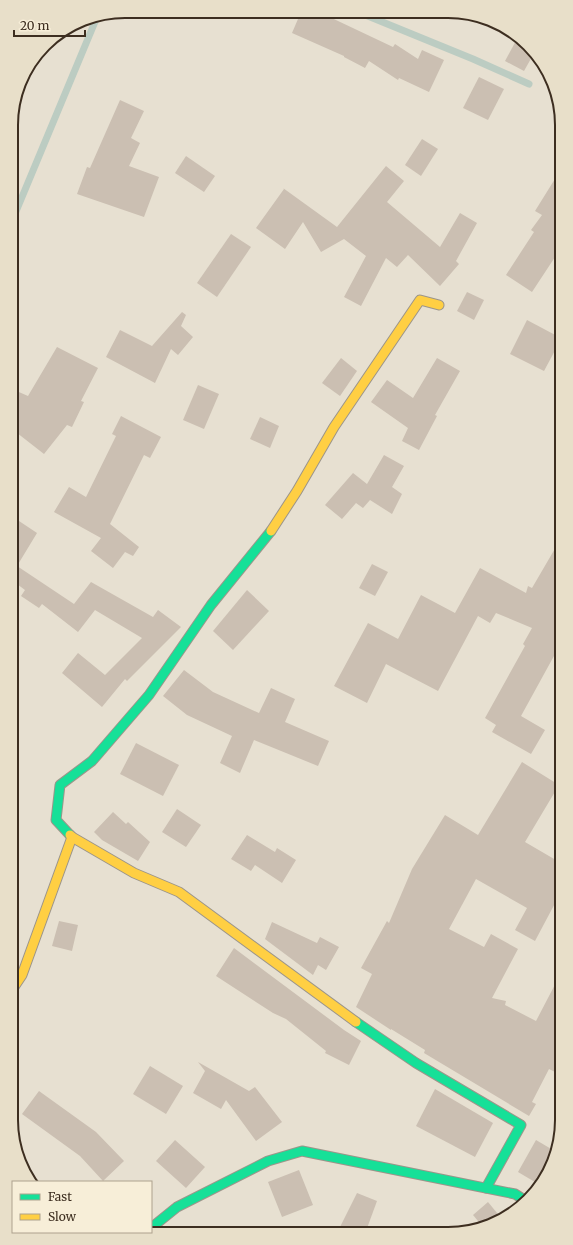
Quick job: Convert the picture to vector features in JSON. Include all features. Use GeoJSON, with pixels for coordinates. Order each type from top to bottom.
{"type":"FeatureCollection","features":[{"type":"Feature","properties":{"kind":"street"},"geometry":{"type":"LineString","coordinates":[[439,305],[420,300],[334,427],[297,491],[271,531],[211,605],[149,695],[92,761],[60,785],[56,820],[72,837],[134,873],[179,892],[348,1017],[416,1063],[521,1125],[486,1188]]}},
{"type":"Feature","properties":{"kind":"street"},"geometry":{"type":"LineString","coordinates":[[18,980],[22,974],[72,837]]}},
{"type":"Feature","properties":{"kind":"street"},"geometry":{"type":"LineString","coordinates":[[152,1227],[177,1207],[268,1162],[302,1152],[515,1194],[520,1198]]}},
{"type":"Feature","properties":{"kind":"building"},"geometry":{"type":"Polygon","coordinates":[[[298,18],[332,18],[393,47],[395,44],[418,59],[422,50],[444,60],[429,92],[399,78],[398,80],[369,61],[365,68],[344,56],[292,33],[298,18]]]}},
{"type":"Feature","properties":{"kind":"building"},"geometry":{"type":"Polygon","coordinates":[[[515,42],[531,58],[524,71],[505,61],[515,42]]]}},
{"type":"Feature","properties":{"kind":"building"},"geometry":{"type":"Polygon","coordinates":[[[479,77],[504,89],[488,120],[463,108],[479,77]]]}},
{"type":"Feature","properties":{"kind":"building"},"geometry":{"type":"Polygon","coordinates":[[[120,100],[144,111],[131,138],[140,143],[129,166],[159,177],[144,217],[77,194],[87,167],[90,168],[120,100]]]}},
{"type":"Feature","properties":{"kind":"building"},"geometry":{"type":"Polygon","coordinates":[[[422,139],[438,149],[421,176],[405,165],[422,139]]]}},
{"type":"Feature","properties":{"kind":"building"},"geometry":{"type":"Polygon","coordinates":[[[186,156],[215,176],[204,192],[175,173],[186,156]]]}},
{"type":"Feature","properties":{"kind":"building"},"geometry":{"type":"Polygon","coordinates":[[[386,166],[404,181],[387,202],[440,247],[460,213],[477,223],[456,261],[459,264],[440,286],[408,255],[397,267],[386,258],[361,306],[344,297],[366,256],[344,239],[321,252],[303,222],[285,249],[256,228],[284,189],[283,188],[337,227],[386,166]]]}},
{"type":"Feature","properties":{"kind":"building"},"geometry":{"type":"Polygon","coordinates":[[[555,179],[555,257],[532,292],[506,275],[534,232],[531,230],[542,215],[535,211],[555,179]]]}},
{"type":"Feature","properties":{"kind":"building"},"geometry":{"type":"Polygon","coordinates":[[[231,234],[251,247],[217,297],[197,283],[231,234]]]}},
{"type":"Feature","properties":{"kind":"building"},"geometry":{"type":"Polygon","coordinates":[[[467,292],[484,300],[474,320],[457,311],[467,292]]]}},
{"type":"Feature","properties":{"kind":"building"},"geometry":{"type":"Polygon","coordinates":[[[182,312],[186,315],[181,326],[193,337],[178,355],[171,349],[155,383],[106,357],[120,330],[152,346],[182,312]]]}},
{"type":"Feature","properties":{"kind":"building"},"geometry":{"type":"Polygon","coordinates":[[[527,320],[555,335],[555,350],[544,371],[510,354],[527,320]]]}},
{"type":"Feature","properties":{"kind":"building"},"geometry":{"type":"Polygon","coordinates":[[[57,347],[98,368],[81,401],[84,402],[72,427],[67,425],[44,454],[18,434],[18,392],[28,396],[57,347]]]}},
{"type":"Feature","properties":{"kind":"building"},"geometry":{"type":"Polygon","coordinates":[[[341,358],[357,371],[340,396],[322,383],[341,358]]]}},
{"type":"Feature","properties":{"kind":"building"},"geometry":{"type":"Polygon","coordinates":[[[437,358],[460,371],[435,415],[437,416],[419,450],[402,441],[408,428],[371,402],[387,380],[413,398],[437,358]]]}},
{"type":"Feature","properties":{"kind":"building"},"geometry":{"type":"Polygon","coordinates":[[[198,385],[219,394],[204,429],[183,420],[198,385]]]}},
{"type":"Feature","properties":{"kind":"building"},"geometry":{"type":"Polygon","coordinates":[[[121,416],[161,437],[150,458],[144,455],[110,524],[139,547],[133,556],[125,552],[113,568],[91,551],[101,538],[54,512],[69,487],[86,497],[116,436],[112,434],[121,416]]]}},
{"type":"Feature","properties":{"kind":"building"},"geometry":{"type":"Polygon","coordinates":[[[260,417],[279,426],[270,448],[250,439],[260,417]]]}},
{"type":"Feature","properties":{"kind":"building"},"geometry":{"type":"Polygon","coordinates":[[[384,455],[404,466],[392,487],[402,494],[392,514],[370,500],[363,508],[356,503],[342,519],[325,505],[353,473],[367,484],[384,455]]]}},
{"type":"Feature","properties":{"kind":"building"},"geometry":{"type":"Polygon","coordinates":[[[18,520],[37,533],[18,564],[18,520]]]}},
{"type":"Feature","properties":{"kind":"building"},"geometry":{"type":"Polygon","coordinates":[[[555,549],[555,654],[521,716],[545,730],[531,754],[492,732],[496,725],[485,718],[525,646],[523,644],[532,628],[496,613],[490,623],[478,616],[438,691],[386,664],[367,703],[334,686],[368,623],[398,639],[421,595],[455,613],[480,568],[526,593],[528,586],[532,588],[555,549]]]}},
{"type":"Feature","properties":{"kind":"building"},"geometry":{"type":"Polygon","coordinates":[[[372,564],[388,572],[375,596],[359,588],[372,564]]]}},
{"type":"Feature","properties":{"kind":"building"},"geometry":{"type":"Polygon","coordinates":[[[18,567],[74,604],[91,582],[153,617],[158,610],[181,627],[127,681],[125,679],[102,707],[62,673],[78,653],[105,675],[142,638],[95,610],[78,632],[42,604],[39,608],[21,596],[25,590],[18,585],[18,567]]]}},
{"type":"Feature","properties":{"kind":"building"},"geometry":{"type":"Polygon","coordinates":[[[247,590],[269,611],[233,650],[213,631],[247,590]]]}},
{"type":"Feature","properties":{"kind":"building"},"geometry":{"type":"Polygon","coordinates":[[[184,670],[213,692],[259,713],[271,688],[295,699],[285,722],[329,741],[318,766],[254,740],[240,773],[220,763],[232,736],[187,715],[163,696],[184,670]]]}},
{"type":"Feature","properties":{"kind":"building"},"geometry":{"type":"Polygon","coordinates":[[[136,743],[179,765],[163,796],[120,774],[136,743]]]}},
{"type":"Feature","properties":{"kind":"building"},"geometry":{"type":"Polygon","coordinates":[[[522,762],[555,783],[555,792],[525,842],[555,860],[555,903],[535,941],[515,930],[527,908],[476,879],[449,929],[484,947],[491,934],[518,949],[492,998],[506,1001],[505,1005],[536,1021],[555,985],[555,1072],[549,1069],[532,1102],[536,1104],[529,1116],[424,1053],[425,1050],[356,1007],[372,974],[361,968],[387,921],[389,923],[412,869],[445,815],[478,835],[522,762]]]}},
{"type":"Feature","properties":{"kind":"building"},"geometry":{"type":"Polygon","coordinates":[[[177,809],[201,825],[186,847],[162,832],[177,809]]]}},
{"type":"Feature","properties":{"kind":"building"},"geometry":{"type":"Polygon","coordinates":[[[113,812],[126,824],[128,822],[150,842],[138,861],[102,840],[94,832],[113,812]]]}},
{"type":"Feature","properties":{"kind":"building"},"geometry":{"type":"Polygon","coordinates":[[[247,835],[275,852],[277,848],[296,860],[282,883],[255,865],[251,871],[231,859],[247,835]]]}},
{"type":"Feature","properties":{"kind":"building"},"geometry":{"type":"Polygon","coordinates":[[[59,921],[78,925],[72,951],[52,946],[59,921]]]}},
{"type":"Feature","properties":{"kind":"building"},"geometry":{"type":"Polygon","coordinates":[[[272,922],[317,943],[320,937],[339,947],[326,970],[318,965],[313,975],[265,939],[272,922]]]}},
{"type":"Feature","properties":{"kind":"building"},"geometry":{"type":"Polygon","coordinates":[[[234,948],[361,1041],[349,1065],[325,1053],[326,1051],[286,1019],[273,1013],[216,976],[234,948]]]}},
{"type":"Feature","properties":{"kind":"building"},"geometry":{"type":"Polygon","coordinates":[[[198,1062],[249,1091],[255,1087],[282,1122],[256,1141],[226,1100],[221,1109],[193,1093],[205,1071],[198,1062]]]}},
{"type":"Feature","properties":{"kind":"building"},"geometry":{"type":"Polygon","coordinates":[[[150,1066],[183,1086],[166,1114],[133,1094],[150,1066]]]}},
{"type":"Feature","properties":{"kind":"building"},"geometry":{"type":"Polygon","coordinates":[[[435,1089],[493,1123],[475,1157],[416,1126],[435,1089]]]}},
{"type":"Feature","properties":{"kind":"building"},"geometry":{"type":"Polygon","coordinates":[[[39,1091],[96,1132],[124,1161],[103,1181],[80,1156],[22,1114],[39,1091]]]}},
{"type":"Feature","properties":{"kind":"building"},"geometry":{"type":"Polygon","coordinates":[[[175,1140],[205,1167],[186,1188],[156,1161],[175,1140]]]}},
{"type":"Feature","properties":{"kind":"building"},"geometry":{"type":"Polygon","coordinates":[[[536,1140],[551,1149],[547,1161],[535,1182],[518,1172],[536,1140]]]}},
{"type":"Feature","properties":{"kind":"building"},"geometry":{"type":"Polygon","coordinates":[[[299,1170],[313,1205],[282,1217],[268,1182],[299,1170]]]}},
{"type":"Feature","properties":{"kind":"building"},"geometry":{"type":"Polygon","coordinates":[[[357,1193],[377,1201],[367,1227],[340,1227],[357,1193]]]}},
{"type":"Feature","properties":{"kind":"building"},"geometry":{"type":"Polygon","coordinates":[[[488,1202],[498,1214],[479,1222],[473,1215],[488,1202]]]}},
{"type":"Feature","properties":{"kind":"waterway"},"geometry":{"type":"LineString","coordinates":[[373,18],[473,59],[529,84]]}},
{"type":"Feature","properties":{"kind":"waterway"},"geometry":{"type":"LineString","coordinates":[[18,207],[94,23]]}},
{"type":"Feature","properties":{"kind":"traffic: fast"},"geometry":{"type":"LineString","coordinates":[[70,835],[56,820],[60,785],[92,761],[149,695],[211,605],[271,531]]}},
{"type":"Feature","properties":{"kind":"traffic: fast"},"geometry":{"type":"LineString","coordinates":[[356,1022],[416,1063],[521,1125],[486,1188]]}},
{"type":"Feature","properties":{"kind":"traffic: fast"},"geometry":{"type":"LineString","coordinates":[[152,1227],[177,1207],[268,1161],[302,1151],[515,1194],[520,1198]]}},
{"type":"Feature","properties":{"kind":"traffic: slow"},"geometry":{"type":"LineString","coordinates":[[271,531],[297,491],[334,427],[420,300],[439,305]]}},
{"type":"Feature","properties":{"kind":"traffic: slow"},"geometry":{"type":"LineString","coordinates":[[18,981],[22,975],[72,837],[70,835]]}},
{"type":"Feature","properties":{"kind":"traffic: slow"},"geometry":{"type":"LineString","coordinates":[[72,837],[134,873],[179,892],[356,1022]]}}]}
